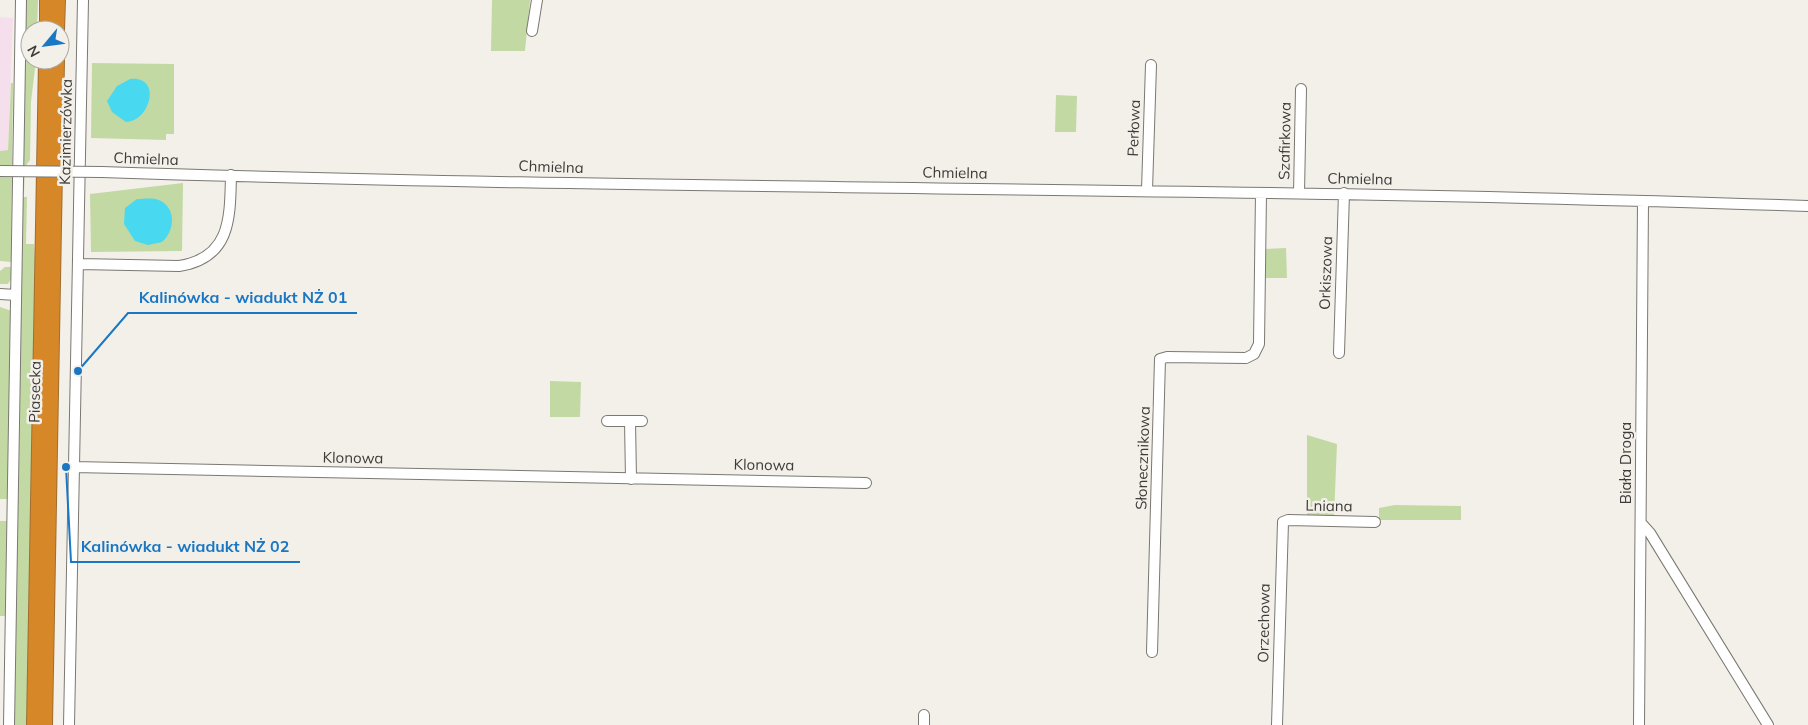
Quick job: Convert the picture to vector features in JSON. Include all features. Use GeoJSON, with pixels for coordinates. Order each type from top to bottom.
{"type":"FeatureCollection","features":[{"type":"Feature","properties":{"kind":"highway"},"geometry":{"type":"LineString","coordinates":[[47,0],[47,20]]}},
{"type":"Feature","properties":{"kind":"highway"},"geometry":{"type":"LineString","coordinates":[[58,0],[58,20]]}},
{"type":"Feature","properties":{"kind":"highway","name":"Piasecka"},"geometry":{"type":"LineString","coordinates":[[34,725],[46,70]]}},
{"type":"Feature","properties":{"kind":"highway","name":"Piasecka"},"geometry":{"type":"LineString","coordinates":[[45,725],[57,70]]}},
{"type":"Feature","properties":{"kind":"street"},"geometry":{"type":"LineString","coordinates":[[9,725],[17,168],[22,0]]}},
{"type":"Feature","properties":{"kind":"street","name":"Kazimierzówka"},"geometry":{"type":"LineString","coordinates":[[69,725],[83,0]]}},
{"type":"Feature","properties":{"kind":"street"},"geometry":{"type":"LineString","coordinates":[[532,31],[537,0]]}},
{"type":"Feature","properties":{"kind":"street","name":"Perłowa"},"geometry":{"type":"LineString","coordinates":[[1147,190],[1151,65]]}},
{"type":"Feature","properties":{"kind":"street","name":"Szafirkowa"},"geometry":{"type":"LineString","coordinates":[[1299,193],[1301,89]]}},
{"type":"Feature","properties":{"kind":"street","name":"Chmielna"},"geometry":{"type":"LineString","coordinates":[[0,171],[738,186],[1344,193],[1808,206]]}},
{"type":"Feature","properties":{"kind":"street"},"geometry":{"type":"LineString","coordinates":[[79,264],[179,266],[193,264],[207,257],[219,245],[228,224],[231,175]]}},
{"type":"Feature","properties":{"kind":"street","name":"Słonecznikowa"},"geometry":{"type":"LineString","coordinates":[[1152,652],[1160,359],[1167,357],[1246,358],[1254,354],[1259,344],[1261,193]]}},
{"type":"Feature","properties":{"kind":"street","name":"Orkiszowa"},"geometry":{"type":"LineString","coordinates":[[1339,353],[1344,193]]}},
{"type":"Feature","properties":{"kind":"street","name":"Biała Droga"},"geometry":{"type":"LineString","coordinates":[[1640,725],[1641,266],[1643,201]]}},
{"type":"Feature","properties":{"kind":"street"},"geometry":{"type":"LineString","coordinates":[[0,294],[16,295]]}},
{"type":"Feature","properties":{"kind":"street"},"geometry":{"type":"LineString","coordinates":[[607,421],[642,421]]}},
{"type":"Feature","properties":{"kind":"street"},"geometry":{"type":"LineString","coordinates":[[630,421],[631,479]]}},
{"type":"Feature","properties":{"kind":"street","name":"Klonowa"},"geometry":{"type":"LineString","coordinates":[[74,467],[866,483]]}},
{"type":"Feature","properties":{"kind":"street","name":"Lniana"},"geometry":{"type":"LineString","coordinates":[[1283,522],[1288,520],[1375,522]]}},
{"type":"Feature","properties":{"kind":"street","name":"Orzechowa"},"geometry":{"type":"LineString","coordinates":[[1277,725],[1283,522]]}},
{"type":"Feature","properties":{"kind":"street"},"geometry":{"type":"LineString","coordinates":[[1641,523],[1650,533],[1768,725]]}},
{"type":"Feature","properties":{"kind":"shaded area"},"geometry":{"type":"Polygon","coordinates":[[[0,17],[13,18],[8,150],[0,151],[0,17]]]}},
{"type":"Feature","properties":{"kind":"green space"},"geometry":{"type":"Polygon","coordinates":[[[25,0],[38,0],[37,20],[24,20],[25,0]]]}},
{"type":"Feature","properties":{"kind":"green space"},"geometry":{"type":"Polygon","coordinates":[[[492,0],[530,0],[525,51],[491,51],[492,0]]]}},
{"type":"Feature","properties":{"kind":"green space"},"geometry":{"type":"Polygon","coordinates":[[[92,63],[174,64],[174,134],[166,134],[166,140],[91,138],[92,63]]]}},
{"type":"Feature","properties":{"kind":"green space"},"geometry":{"type":"Polygon","coordinates":[[[23,70],[35,70],[31,102],[30,160],[25,167],[24,193],[20,193],[23,70]]]}},
{"type":"Feature","properties":{"kind":"green space"},"geometry":{"type":"Polygon","coordinates":[[[11,83],[13,83],[12,167],[0,167],[0,151],[8,150],[11,83]]]}},
{"type":"Feature","properties":{"kind":"green space"},"geometry":{"type":"Polygon","coordinates":[[[1056,95],[1077,96],[1076,132],[1055,132],[1056,95]]]}},
{"type":"Feature","properties":{"kind":"green space"},"geometry":{"type":"Polygon","coordinates":[[[0,176],[12,177],[11,262],[0,261],[0,176]]]}},
{"type":"Feature","properties":{"kind":"green space"},"geometry":{"type":"Polygon","coordinates":[[[183,183],[182,251],[91,252],[90,194],[183,183]]]}},
{"type":"Feature","properties":{"kind":"green space"},"geometry":{"type":"Polygon","coordinates":[[[20,197],[27,197],[26,244],[34,244],[35,263],[27,725],[13,725],[20,197]]]}},
{"type":"Feature","properties":{"kind":"green space"},"geometry":{"type":"Polygon","coordinates":[[[1286,248],[1287,278],[1264,278],[1264,249],[1286,248]]]}},
{"type":"Feature","properties":{"kind":"green space"},"geometry":{"type":"Polygon","coordinates":[[[5,267],[12,267],[11,279],[8,284],[0,284],[0,271],[5,267]]]}},
{"type":"Feature","properties":{"kind":"green space"},"geometry":{"type":"Polygon","coordinates":[[[0,307],[12,311],[8,499],[0,499],[0,307]]]}},
{"type":"Feature","properties":{"kind":"green space"},"geometry":{"type":"Polygon","coordinates":[[[550,381],[581,382],[580,417],[550,417],[550,381]]]}},
{"type":"Feature","properties":{"kind":"green space"},"geometry":{"type":"Polygon","coordinates":[[[1307,435],[1337,444],[1334,517],[1307,515],[1307,435]]]}},
{"type":"Feature","properties":{"kind":"green space"},"geometry":{"type":"Polygon","coordinates":[[[1395,505],[1461,506],[1461,520],[1379,520],[1379,508],[1395,505]]]}},
{"type":"Feature","properties":{"kind":"green space"},"geometry":{"type":"Polygon","coordinates":[[[0,521],[7,521],[5,616],[0,616],[0,521]]]}},
{"type":"Feature","properties":{"kind":"water"},"geometry":{"type":"Polygon","coordinates":[[[130,79],[140,80],[147,84],[150,91],[147,108],[134,120],[126,122],[112,112],[107,101],[117,86],[130,79]]]}},
{"type":"Feature","properties":{"kind":"water"},"geometry":{"type":"Polygon","coordinates":[[[137,199],[161,201],[170,210],[172,215],[171,227],[162,242],[148,245],[135,241],[124,224],[125,208],[137,199]]]}},
{"type":"Feature","properties":{"kind":"place","name":"Kalinówka - wiadukt NŻ 01"},"geometry":{"type":"Point","coordinates":[78,371]}},
{"type":"Feature","properties":{"kind":"place","name":"Kalinówka - wiadukt NŻ 02"},"geometry":{"type":"Point","coordinates":[66,467]}}]}
